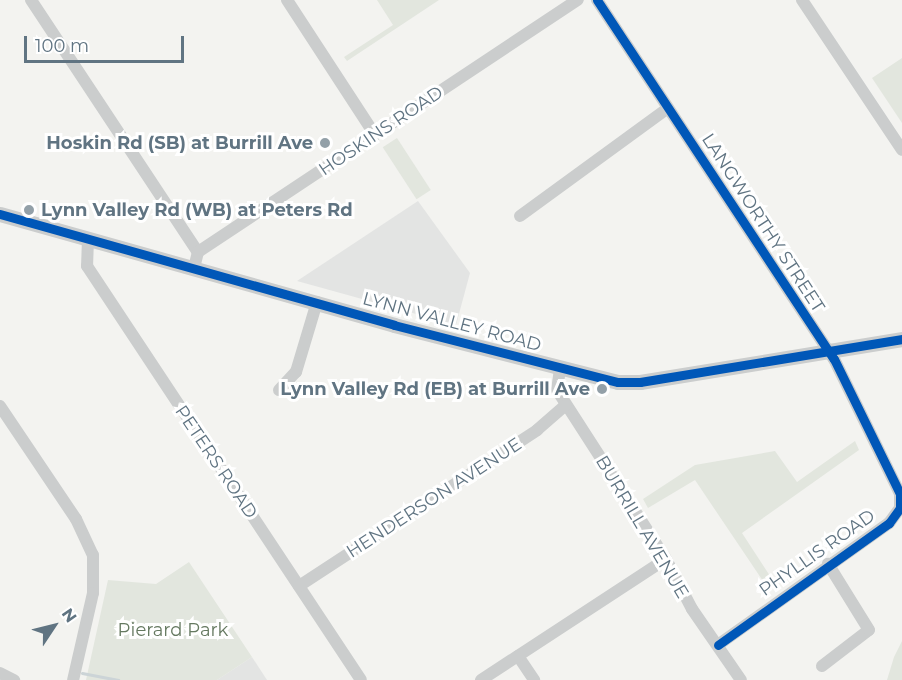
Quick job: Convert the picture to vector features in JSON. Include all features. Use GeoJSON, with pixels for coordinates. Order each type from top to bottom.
{"type":"FeatureCollection","features":[{"type":"Feature","properties":{"kind":"street"},"geometry":{"type":"LineString","coordinates":[[31,0],[198,252],[194,268]]}},
{"type":"Feature","properties":{"kind":"street"},"geometry":{"type":"LineString","coordinates":[[287,0],[375,135]]}},
{"type":"Feature","properties":{"kind":"street","name":"HOSKINS ROAD"},"geometry":{"type":"LineString","coordinates":[[198,252],[578,0]]}},
{"type":"Feature","properties":{"kind":"street","name":"LANGWORTHY STREET"},"geometry":{"type":"LineString","coordinates":[[597,0],[828,351],[889,470]]}},
{"type":"Feature","properties":{"kind":"street"},"geometry":{"type":"LineString","coordinates":[[802,0],[902,150]]}},
{"type":"Feature","properties":{"kind":"street"},"geometry":{"type":"LineString","coordinates":[[520,216],[667,109]]}},
{"type":"Feature","properties":{"kind":"street","name":"LYNN VALLEY ROAD"},"geometry":{"type":"LineString","coordinates":[[0,214],[560,369],[628,383],[902,339]]}},
{"type":"Feature","properties":{"kind":"street","name":"PETERS ROAD"},"geometry":{"type":"LineString","coordinates":[[88,239],[87,266],[361,680]]}},
{"type":"Feature","properties":{"kind":"street"},"geometry":{"type":"LineString","coordinates":[[279,390],[296,372],[317,302]]}},
{"type":"Feature","properties":{"kind":"street","name":"BURRILL AVENUE"},"geometry":{"type":"LineString","coordinates":[[560,369],[557,390],[666,559],[676,582],[741,680]]}},
{"type":"Feature","properties":{"kind":"street","name":"HENDERSON AVENUE"},"geometry":{"type":"LineString","coordinates":[[299,586],[537,430],[566,405]]}},
{"type":"Feature","properties":{"kind":"street"},"geometry":{"type":"LineString","coordinates":[[0,406],[76,519],[93,555],[93,592],[73,680]]}},
{"type":"Feature","properties":{"kind":"street","name":"PHYLLIS ROAD"},"geometry":{"type":"LineString","coordinates":[[718,645],[897,514],[900,494],[889,470]]}},
{"type":"Feature","properties":{"kind":"street"},"geometry":{"type":"LineString","coordinates":[[481,680],[666,559]]}},
{"type":"Feature","properties":{"kind":"street"},"geometry":{"type":"LineString","coordinates":[[822,666],[869,630],[828,564]]}},
{"type":"Feature","properties":{"kind":"street"},"geometry":{"type":"LineString","coordinates":[[518,656],[534,680]]}},
{"type":"Feature","properties":{"kind":"street"},"geometry":{"type":"LineString","coordinates":[[0,673],[14,680]]}},
{"type":"Feature","properties":{"kind":"shaded area"},"geometry":{"type":"Polygon","coordinates":[[[418,201],[470,273],[456,325],[297,281],[418,201]]]}},
{"type":"Feature","properties":{"kind":"shaded area"},"geometry":{"type":"Polygon","coordinates":[[[252,657],[267,680],[217,680],[252,657]]]}},
{"type":"Feature","properties":{"kind":"green space"},"geometry":{"type":"Polygon","coordinates":[[[377,0],[439,0],[347,61],[344,57],[393,25],[377,0]]]}},
{"type":"Feature","properties":{"kind":"green space"},"geometry":{"type":"Polygon","coordinates":[[[902,58],[902,123],[872,78],[902,58]]]}},
{"type":"Feature","properties":{"kind":"green space"},"geometry":{"type":"Polygon","coordinates":[[[397,138],[431,190],[417,199],[383,147],[397,138]]]}},
{"type":"Feature","properties":{"kind":"green space"},"geometry":{"type":"Polygon","coordinates":[[[855,441],[859,450],[742,533],[774,582],[767,587],[695,480],[648,508],[643,499],[695,465],[775,451],[797,482],[855,441]]]}},
{"type":"Feature","properties":{"kind":"green space","name":"Pierard Park"},"geometry":{"type":"Polygon","coordinates":[[[189,562],[252,657],[217,680],[86,680],[108,580],[156,584],[189,562]]]}},
{"type":"Feature","properties":{"kind":"green space"},"geometry":{"type":"Polygon","coordinates":[[[902,641],[902,680],[887,680],[894,657],[902,641]]]}},
{"type":"Feature","properties":{"kind":"waterway"},"geometry":{"type":"LineString","coordinates":[[82,673],[118,680]]}},
{"type":"Feature","properties":{"kind":"cycle path"},"geometry":{"type":"LineString","coordinates":[[597,0],[834,359],[900,494],[900,508],[889,523],[718,645]]}},
{"type":"Feature","properties":{"kind":"cycle path"},"geometry":{"type":"LineString","coordinates":[[0,214],[394,325],[618,382],[640,382],[902,339]]}},
{"type":"Feature","properties":{"kind":"place","name":"Hoskin Rd (SB) at Burrill Ave"},"geometry":{"type":"Point","coordinates":[325,143]}},
{"type":"Feature","properties":{"kind":"place","name":"Lynn Valley Rd (WB) at Peters Rd"},"geometry":{"type":"Point","coordinates":[29,210]}},
{"type":"Feature","properties":{"kind":"place","name":"Lynn Valley Rd (EB) at Burrill Ave"},"geometry":{"type":"Point","coordinates":[602,389]}}]}
